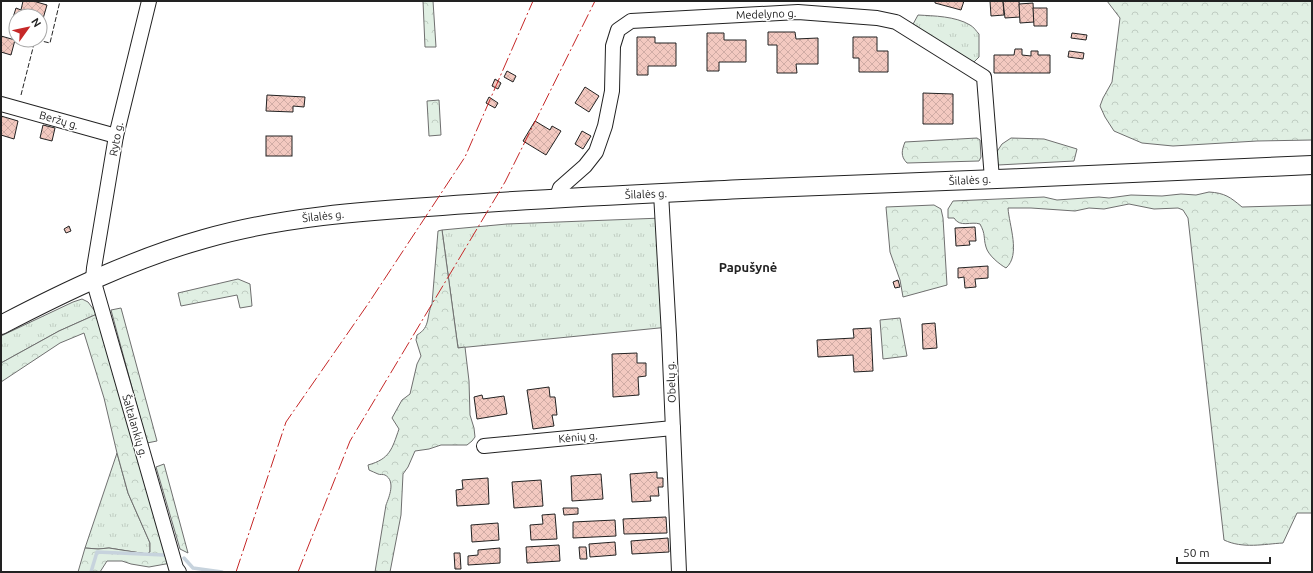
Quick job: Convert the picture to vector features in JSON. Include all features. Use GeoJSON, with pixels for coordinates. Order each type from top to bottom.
{"type":"FeatureCollection","features":[{"type":"Feature","properties":{"kind":"main road","name":"Šilalės g."},"geometry":{"type":"LineString","coordinates":[[1,325],[93,279],[146,257],[206,238],[286,220],[390,209],[557,197],[1312,165]]}},
{"type":"Feature","properties":{"kind":"street","name":"Ryto g."},"geometry":{"type":"LineString","coordinates":[[93,279],[116,136],[149,1]]}},
{"type":"Feature","properties":{"kind":"street","name":"Medelyno g."},"geometry":{"type":"LineString","coordinates":[[557,197],[560,188],[585,166],[596,152],[605,126],[612,91],[613,46],[618,30],[631,21],[791,13],[877,18],[896,22],[984,77],[992,179]]}},
{"type":"Feature","properties":{"kind":"street","name":"Beržų g."},"geometry":{"type":"LineString","coordinates":[[1,104],[116,136]]}},
{"type":"Feature","properties":{"kind":"street","name":"Obelų g."},"geometry":{"type":"LineString","coordinates":[[661,193],[669,335],[679,572]]}},
{"type":"Feature","properties":{"kind":"street","name":"Šaltalankių g."},"geometry":{"type":"LineString","coordinates":[[93,279],[176,568],[179,572]]}},
{"type":"Feature","properties":{"kind":"street","name":"Kėnių g."},"geometry":{"type":"LineString","coordinates":[[484,446],[673,428]]}},
{"type":"Feature","properties":{"kind":"green space"},"geometry":{"type":"Polygon","coordinates":[[[423,1],[433,1],[436,47],[425,47],[423,1]]]}},
{"type":"Feature","properties":{"kind":"green space"},"geometry":{"type":"Polygon","coordinates":[[[1107,1],[1312,1],[1312,140],[1257,141],[1173,146],[1142,143],[1114,131],[1100,106],[1112,82],[1120,18],[1107,1]]]}},
{"type":"Feature","properties":{"kind":"green space"},"geometry":{"type":"Polygon","coordinates":[[[918,15],[951,18],[964,22],[974,28],[979,34],[979,57],[973,63],[912,26],[918,15]]]}},
{"type":"Feature","properties":{"kind":"green space"},"geometry":{"type":"Polygon","coordinates":[[[439,100],[441,135],[429,136],[427,101],[439,100]]]}},
{"type":"Feature","properties":{"kind":"green space"},"geometry":{"type":"Polygon","coordinates":[[[977,138],[980,140],[981,157],[979,161],[907,163],[902,155],[905,142],[977,138]]]}},
{"type":"Feature","properties":{"kind":"green space"},"geometry":{"type":"Polygon","coordinates":[[[1011,138],[1044,139],[1077,149],[1074,161],[998,165],[996,153],[1002,144],[1011,138]]]}},
{"type":"Feature","properties":{"kind":"green space"},"geometry":{"type":"Polygon","coordinates":[[[1209,192],[1227,196],[1242,207],[1312,205],[1312,513],[1297,513],[1283,543],[1246,545],[1231,543],[1224,540],[1188,218],[1183,210],[1178,208],[1154,209],[1129,204],[1104,209],[1089,208],[1075,211],[1008,208],[1013,240],[1013,256],[1006,268],[994,259],[987,250],[980,224],[962,224],[954,218],[948,218],[948,209],[953,201],[1044,197],[1057,200],[1099,197],[1109,198],[1131,195],[1196,195],[1209,192]]]}},
{"type":"Feature","properties":{"kind":"green space"},"geometry":{"type":"Polygon","coordinates":[[[934,205],[941,209],[943,218],[947,285],[903,297],[900,280],[890,252],[886,207],[934,205]]]}},
{"type":"Feature","properties":{"kind":"green space"},"geometry":{"type":"Polygon","coordinates":[[[662,218],[669,327],[458,348],[442,230],[507,224],[662,218]]]}},
{"type":"Feature","properties":{"kind":"green space"},"geometry":{"type":"Polygon","coordinates":[[[442,230],[458,348],[465,347],[469,381],[470,415],[475,437],[467,445],[441,445],[415,451],[403,474],[401,515],[390,572],[375,572],[386,505],[390,494],[391,485],[390,481],[385,475],[369,470],[368,465],[381,460],[386,456],[392,448],[399,429],[392,418],[402,400],[410,394],[417,364],[421,356],[416,340],[417,335],[426,325],[432,304],[438,231],[442,230]]]}},
{"type":"Feature","properties":{"kind":"green space"},"geometry":{"type":"Polygon","coordinates":[[[238,279],[250,284],[252,306],[240,308],[237,295],[181,306],[178,293],[238,279]]]}},
{"type":"Feature","properties":{"kind":"green space"},"geometry":{"type":"Polygon","coordinates":[[[82,299],[88,302],[97,314],[59,331],[1,363],[1,336],[82,299]]]}},
{"type":"Feature","properties":{"kind":"green space"},"geometry":{"type":"Polygon","coordinates":[[[121,308],[157,441],[147,443],[111,310],[121,308]]]}},
{"type":"Feature","properties":{"kind":"green space"},"geometry":{"type":"Polygon","coordinates":[[[97,314],[171,563],[149,567],[122,561],[107,561],[100,572],[78,572],[85,548],[109,548],[147,554],[150,552],[150,543],[128,493],[104,398],[84,333],[60,343],[1,382],[1,363],[59,331],[97,314]]]}},
{"type":"Feature","properties":{"kind":"green space"},"geometry":{"type":"Polygon","coordinates":[[[900,318],[907,356],[883,359],[880,320],[900,318]]]}},
{"type":"Feature","properties":{"kind":"green space"},"geometry":{"type":"Polygon","coordinates":[[[117,453],[128,493],[150,543],[150,552],[147,554],[109,548],[85,548],[117,453]]]}},
{"type":"Feature","properties":{"kind":"green space"},"geometry":{"type":"Polygon","coordinates":[[[164,464],[188,553],[180,549],[156,467],[164,464]]]}},
{"type":"Feature","properties":{"kind":"building"},"geometry":{"type":"Polygon","coordinates":[[[23,1],[33,1],[47,5],[46,8],[21,8],[23,1]]]}},
{"type":"Feature","properties":{"kind":"building"},"geometry":{"type":"Polygon","coordinates":[[[935,1],[964,1],[961,10],[935,3],[935,1]]]}},
{"type":"Feature","properties":{"kind":"building"},"geometry":{"type":"Polygon","coordinates":[[[990,1],[1003,1],[1004,15],[991,16],[990,1]]]}},
{"type":"Feature","properties":{"kind":"building"},"geometry":{"type":"Polygon","coordinates":[[[1003,1],[1019,1],[1020,17],[1005,18],[1003,1]]]}},
{"type":"Feature","properties":{"kind":"building"},"geometry":{"type":"Polygon","coordinates":[[[1033,3],[1034,22],[1020,23],[1019,4],[1033,3]]]}},
{"type":"Feature","properties":{"kind":"building"},"geometry":{"type":"Polygon","coordinates":[[[1033,8],[1047,8],[1047,26],[1034,26],[1033,8]]]}},
{"type":"Feature","properties":{"kind":"building"},"geometry":{"type":"Polygon","coordinates":[[[768,32],[795,32],[796,39],[818,38],[818,64],[796,64],[797,73],[777,73],[777,45],[768,45],[768,32]]]}},
{"type":"Feature","properties":{"kind":"building"},"geometry":{"type":"Polygon","coordinates":[[[707,33],[724,33],[724,40],[746,40],[746,62],[719,62],[719,71],[707,71],[707,33]]]}},
{"type":"Feature","properties":{"kind":"building"},"geometry":{"type":"Polygon","coordinates":[[[1072,33],[1087,35],[1086,40],[1071,38],[1072,33]]]}},
{"type":"Feature","properties":{"kind":"building"},"geometry":{"type":"Polygon","coordinates":[[[1,36],[8,38],[8,48],[13,48],[11,55],[1,52],[1,36]]]}},
{"type":"Feature","properties":{"kind":"building"},"geometry":{"type":"Polygon","coordinates":[[[637,37],[655,37],[655,43],[676,43],[676,66],[648,66],[648,75],[637,75],[637,37]]]}},
{"type":"Feature","properties":{"kind":"building"},"geometry":{"type":"Polygon","coordinates":[[[853,37],[877,37],[877,51],[888,51],[888,72],[859,72],[859,58],[853,58],[853,37]]]}},
{"type":"Feature","properties":{"kind":"building"},"geometry":{"type":"Polygon","coordinates":[[[1015,49],[1022,49],[1022,55],[1031,56],[1031,51],[1038,51],[1038,55],[1050,55],[1050,73],[994,73],[994,55],[1014,55],[1015,49]]]}},
{"type":"Feature","properties":{"kind":"building"},"geometry":{"type":"Polygon","coordinates":[[[1069,51],[1084,53],[1083,59],[1068,57],[1069,51]]]}},
{"type":"Feature","properties":{"kind":"building"},"geometry":{"type":"Polygon","coordinates":[[[507,71],[516,76],[513,82],[504,77],[507,71]]]}},
{"type":"Feature","properties":{"kind":"building"},"geometry":{"type":"Polygon","coordinates":[[[495,79],[501,83],[498,89],[492,86],[495,79]]]}},
{"type":"Feature","properties":{"kind":"building"},"geometry":{"type":"Polygon","coordinates":[[[585,87],[599,96],[589,112],[575,103],[585,87]]]}},
{"type":"Feature","properties":{"kind":"building"},"geometry":{"type":"Polygon","coordinates":[[[923,93],[953,94],[953,124],[923,124],[923,93]]]}},
{"type":"Feature","properties":{"kind":"building"},"geometry":{"type":"Polygon","coordinates":[[[267,95],[305,97],[304,107],[293,106],[293,112],[266,111],[267,95]]]}},
{"type":"Feature","properties":{"kind":"building"},"geometry":{"type":"Polygon","coordinates":[[[489,97],[498,103],[495,108],[486,103],[489,97]]]}},
{"type":"Feature","properties":{"kind":"building"},"geometry":{"type":"Polygon","coordinates":[[[1,116],[18,121],[14,139],[1,135],[1,116]]]}},
{"type":"Feature","properties":{"kind":"building"},"geometry":{"type":"Polygon","coordinates":[[[535,121],[550,130],[552,126],[561,131],[546,155],[523,141],[535,121]]]}},
{"type":"Feature","properties":{"kind":"building"},"geometry":{"type":"Polygon","coordinates":[[[43,125],[55,128],[52,141],[40,138],[43,125]]]}},
{"type":"Feature","properties":{"kind":"building"},"geometry":{"type":"Polygon","coordinates":[[[582,131],[591,136],[583,149],[575,144],[582,131]]]}},
{"type":"Feature","properties":{"kind":"building"},"geometry":{"type":"Polygon","coordinates":[[[266,136],[292,136],[292,156],[266,156],[266,136]]]}},
{"type":"Feature","properties":{"kind":"building"},"geometry":{"type":"Polygon","coordinates":[[[69,226],[71,231],[66,233],[64,229],[69,226]]]}},
{"type":"Feature","properties":{"kind":"building"},"geometry":{"type":"Polygon","coordinates":[[[975,227],[976,241],[969,241],[970,245],[956,246],[955,228],[975,227]]]}},
{"type":"Feature","properties":{"kind":"building"},"geometry":{"type":"Polygon","coordinates":[[[988,266],[988,278],[975,279],[976,287],[965,288],[964,277],[958,278],[958,268],[988,266]]]}},
{"type":"Feature","properties":{"kind":"building"},"geometry":{"type":"Polygon","coordinates":[[[898,280],[900,287],[895,288],[893,282],[898,280]]]}},
{"type":"Feature","properties":{"kind":"building"},"geometry":{"type":"Polygon","coordinates":[[[935,323],[937,348],[923,349],[922,324],[935,323]]]}},
{"type":"Feature","properties":{"kind":"building"},"geometry":{"type":"Polygon","coordinates":[[[871,328],[873,371],[854,372],[853,355],[818,357],[817,340],[854,338],[853,329],[871,328]]]}},
{"type":"Feature","properties":{"kind":"building"},"geometry":{"type":"Polygon","coordinates":[[[637,353],[637,363],[646,363],[646,376],[638,377],[639,395],[613,397],[612,354],[637,353]]]}},
{"type":"Feature","properties":{"kind":"building"},"geometry":{"type":"Polygon","coordinates":[[[549,387],[550,397],[555,397],[557,415],[552,415],[554,426],[533,429],[527,390],[549,387]]]}},
{"type":"Feature","properties":{"kind":"building"},"geometry":{"type":"Polygon","coordinates":[[[482,395],[483,399],[504,396],[507,414],[477,419],[474,397],[482,395]]]}},
{"type":"Feature","properties":{"kind":"building"},"geometry":{"type":"Polygon","coordinates":[[[657,472],[657,478],[663,478],[663,487],[658,487],[659,496],[650,496],[651,501],[632,502],[630,474],[657,472]]]}},
{"type":"Feature","properties":{"kind":"building"},"geometry":{"type":"Polygon","coordinates":[[[601,474],[603,499],[572,501],[571,476],[601,474]]]}},
{"type":"Feature","properties":{"kind":"building"},"geometry":{"type":"Polygon","coordinates":[[[488,478],[489,504],[457,506],[456,490],[463,489],[462,480],[488,478]]]}},
{"type":"Feature","properties":{"kind":"building"},"geometry":{"type":"Polygon","coordinates":[[[541,480],[543,506],[514,508],[512,482],[541,480]]]}},
{"type":"Feature","properties":{"kind":"building"},"geometry":{"type":"Polygon","coordinates":[[[563,508],[578,508],[578,514],[564,515],[563,508]]]}},
{"type":"Feature","properties":{"kind":"building"},"geometry":{"type":"Polygon","coordinates":[[[555,514],[557,539],[531,540],[530,525],[543,524],[542,515],[555,514]]]}},
{"type":"Feature","properties":{"kind":"building"},"geometry":{"type":"Polygon","coordinates":[[[666,517],[667,533],[624,534],[623,519],[666,517]]]}},
{"type":"Feature","properties":{"kind":"building"},"geometry":{"type":"Polygon","coordinates":[[[615,520],[616,536],[573,538],[573,522],[615,520]]]}},
{"type":"Feature","properties":{"kind":"building"},"geometry":{"type":"Polygon","coordinates":[[[498,523],[499,540],[472,542],[471,525],[498,523]]]}},
{"type":"Feature","properties":{"kind":"building"},"geometry":{"type":"Polygon","coordinates":[[[668,538],[669,552],[632,554],[631,541],[668,538]]]}},
{"type":"Feature","properties":{"kind":"building"},"geometry":{"type":"Polygon","coordinates":[[[615,542],[616,555],[590,557],[589,544],[615,542]]]}},
{"type":"Feature","properties":{"kind":"building"},"geometry":{"type":"Polygon","coordinates":[[[559,545],[560,561],[527,563],[526,547],[559,545]]]}},
{"type":"Feature","properties":{"kind":"building"},"geometry":{"type":"Polygon","coordinates":[[[579,547],[586,547],[587,559],[580,559],[579,547]]]}},
{"type":"Feature","properties":{"kind":"building"},"geometry":{"type":"Polygon","coordinates":[[[500,548],[500,563],[468,565],[468,556],[478,555],[478,550],[500,548]]]}},
{"type":"Feature","properties":{"kind":"building"},"geometry":{"type":"Polygon","coordinates":[[[454,553],[460,553],[461,569],[455,569],[454,553]]]}},
{"type":"Feature","properties":{"kind":"waterway"},"geometry":{"type":"LineString","coordinates":[[91,572],[97,552],[164,555]]}},
{"type":"Feature","properties":{"kind":"waterway"},"geometry":{"type":"LineString","coordinates":[[184,558],[193,568],[222,572]]}},
{"type":"Feature","properties":{"kind":"fence"},"geometry":{"type":"LineString","coordinates":[[48,43],[50,43],[60,1]]}},
{"type":"Feature","properties":{"kind":"fence"},"geometry":{"type":"LineString","coordinates":[[21,95],[33,48]]}},
{"type":"Feature","properties":{"kind":"power"},"geometry":{"type":"LineString","coordinates":[[236,572],[286,422],[368,304],[465,157],[533,1]]}},
{"type":"Feature","properties":{"kind":"power"},"geometry":{"type":"LineString","coordinates":[[298,572],[350,441],[505,182],[595,1]]}},
{"type":"Feature","properties":{"kind":"district","name":"Papušynė"},"geometry":{"type":"Point","coordinates":[748,267]}}]}
